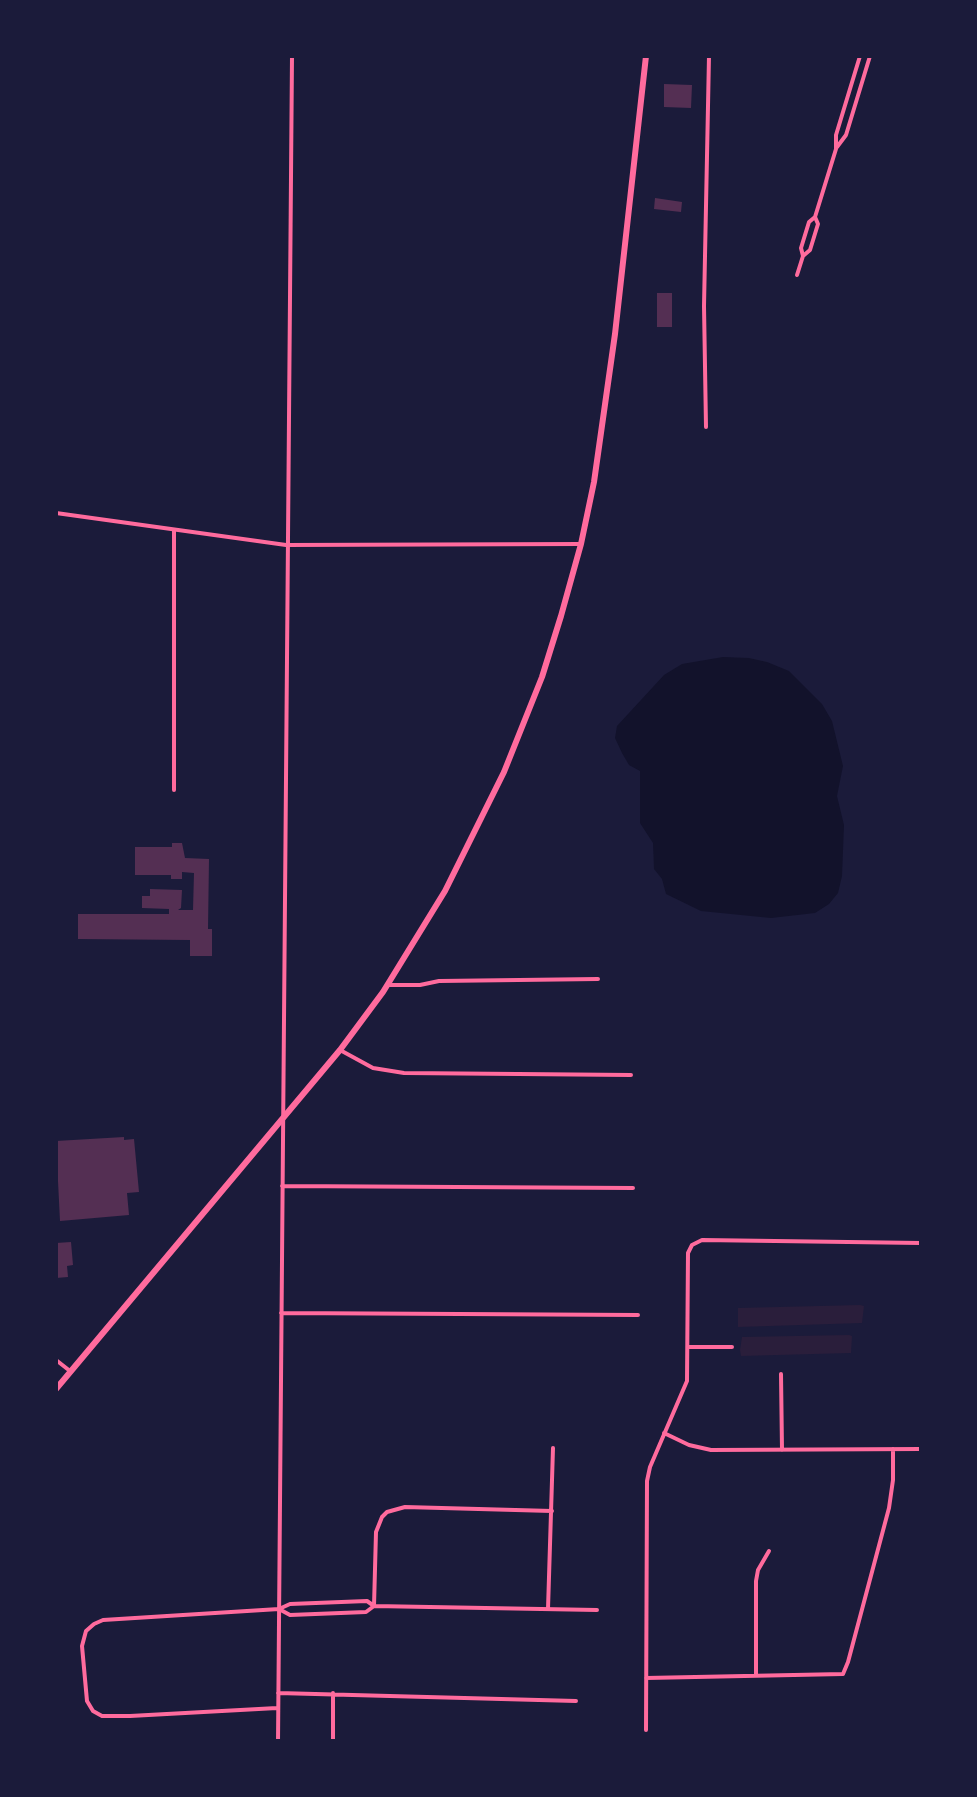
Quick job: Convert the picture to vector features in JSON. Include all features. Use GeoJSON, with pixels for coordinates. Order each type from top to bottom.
{"type":"FeatureCollection","features":[{"type":"Feature","properties":{"kind":"main road"},"geometry":{"type":"LineString","coordinates":[[56,1389],[340,1050],[388,985],[456,872],[504,772],[545,667],[581,544],[605,414],[646,56]]}},
{"type":"Feature","properties":{"kind":"street"},"geometry":{"type":"LineString","coordinates":[[278,1741],[292,56]]}},
{"type":"Feature","properties":{"kind":"street"},"geometry":{"type":"LineString","coordinates":[[706,427],[704,306],[709,56]]}},
{"type":"Feature","properties":{"kind":"street"},"geometry":{"type":"LineString","coordinates":[[797,275],[803,256],[801,248],[809,222],[815,217],[836,149],[836,135],[860,56]]}},
{"type":"Feature","properties":{"kind":"street"},"geometry":{"type":"LineString","coordinates":[[836,149],[846,135],[870,56]]}},
{"type":"Feature","properties":{"kind":"street"},"geometry":{"type":"LineString","coordinates":[[803,256],[810,250],[818,224],[815,217]]}},
{"type":"Feature","properties":{"kind":"street"},"geometry":{"type":"LineString","coordinates":[[56,513],[286,545],[581,544]]}},
{"type":"Feature","properties":{"kind":"street"},"geometry":{"type":"LineString","coordinates":[[174,530],[174,790]]}},
{"type":"Feature","properties":{"kind":"street"},"geometry":{"type":"LineString","coordinates":[[388,985],[420,985],[439,981],[598,979]]}},
{"type":"Feature","properties":{"kind":"street"},"geometry":{"type":"LineString","coordinates":[[340,1050],[373,1068],[404,1073],[631,1075]]}},
{"type":"Feature","properties":{"kind":"street"},"geometry":{"type":"LineString","coordinates":[[282,1186],[633,1188]]}},
{"type":"Feature","properties":{"kind":"street"},"geometry":{"type":"LineString","coordinates":[[646,1730],[647,1481],[650,1467],[687,1381],[688,1253],[696,1242],[921,1243]]}},
{"type":"Feature","properties":{"kind":"street"},"geometry":{"type":"LineString","coordinates":[[281,1313],[638,1315]]}},
{"type":"Feature","properties":{"kind":"street"},"geometry":{"type":"LineString","coordinates":[[688,1347],[732,1347]]}},
{"type":"Feature","properties":{"kind":"street"},"geometry":{"type":"LineString","coordinates":[[56,1360],[70,1372]]}},
{"type":"Feature","properties":{"kind":"street"},"geometry":{"type":"LineString","coordinates":[[781,1374],[782,1450]]}},
{"type":"Feature","properties":{"kind":"street"},"geometry":{"type":"LineString","coordinates":[[664,1433],[689,1445],[711,1450],[921,1449]]}},
{"type":"Feature","properties":{"kind":"street"},"geometry":{"type":"LineString","coordinates":[[548,1610],[553,1448]]}},
{"type":"Feature","properties":{"kind":"street"},"geometry":{"type":"LineString","coordinates":[[646,1678],[843,1674],[889,1508],[893,1449]]}},
{"type":"Feature","properties":{"kind":"street"},"geometry":{"type":"LineString","coordinates":[[374,1606],[376,1532],[387,1512],[405,1507],[552,1511]]}},
{"type":"Feature","properties":{"kind":"street"},"geometry":{"type":"LineString","coordinates":[[756,1676],[756,1581],[758,1570],[769,1551]]}},
{"type":"Feature","properties":{"kind":"street"},"geometry":{"type":"LineString","coordinates":[[278,1708],[102,1716],[93,1711],[87,1701],[82,1646],[84,1635],[94,1624],[117,1619],[279,1609],[305,1603],[367,1601],[374,1606],[597,1610]]}},
{"type":"Feature","properties":{"kind":"street"},"geometry":{"type":"LineString","coordinates":[[279,1609],[290,1615],[366,1612],[374,1606]]}},
{"type":"Feature","properties":{"kind":"street"},"geometry":{"type":"LineString","coordinates":[[278,1693],[576,1701]]}},
{"type":"Feature","properties":{"kind":"street"},"geometry":{"type":"LineString","coordinates":[[333,1693],[333,1741]]}},
{"type":"Feature","properties":{"kind":"shaded area"},"geometry":{"type":"Polygon","coordinates":[[[723,657],[749,658],[789,671],[822,704],[832,721],[843,766],[837,796],[844,825],[842,876],[838,893],[815,913],[771,918],[701,911],[666,894],[662,879],[654,869],[653,843],[640,823],[640,771],[629,765],[622,753],[615,738],[617,726],[664,675],[682,664],[723,657]]]}},
{"type":"Feature","properties":{"kind":"shaded area"},"geometry":{"type":"Polygon","coordinates":[[[864,1306],[862,1323],[738,1327],[738,1308],[864,1306]]]}},
{"type":"Feature","properties":{"kind":"shaded area"},"geometry":{"type":"Polygon","coordinates":[[[852,1336],[851,1353],[741,1356],[740,1350],[742,1337],[852,1336]]]}},
{"type":"Feature","properties":{"kind":"building"},"geometry":{"type":"Polygon","coordinates":[[[664,84],[692,85],[691,108],[664,107],[664,84]]]}},
{"type":"Feature","properties":{"kind":"building"},"geometry":{"type":"Polygon","coordinates":[[[655,198],[682,202],[681,212],[654,209],[655,198]]]}},
{"type":"Feature","properties":{"kind":"building"},"geometry":{"type":"Polygon","coordinates":[[[657,293],[672,293],[672,327],[657,327],[657,293]]]}},
{"type":"Feature","properties":{"kind":"building"},"geometry":{"type":"Polygon","coordinates":[[[172,843],[182,843],[185,858],[209,859],[208,929],[212,929],[212,956],[190,956],[190,940],[78,939],[78,914],[169,914],[169,909],[142,908],[142,896],[150,896],[150,889],[182,890],[181,908],[178,910],[193,910],[194,873],[182,872],[182,879],[171,879],[171,875],[135,875],[135,847],[172,847],[172,843]]]}},
{"type":"Feature","properties":{"kind":"building"},"geometry":{"type":"Polygon","coordinates":[[[124,1137],[124,1140],[134,1139],[139,1192],[127,1193],[129,1215],[60,1221],[56,1141],[124,1137]]]}},
{"type":"Feature","properties":{"kind":"building"},"geometry":{"type":"Polygon","coordinates":[[[71,1242],[73,1265],[67,1266],[68,1277],[56,1278],[56,1243],[71,1242]]]}}]}
